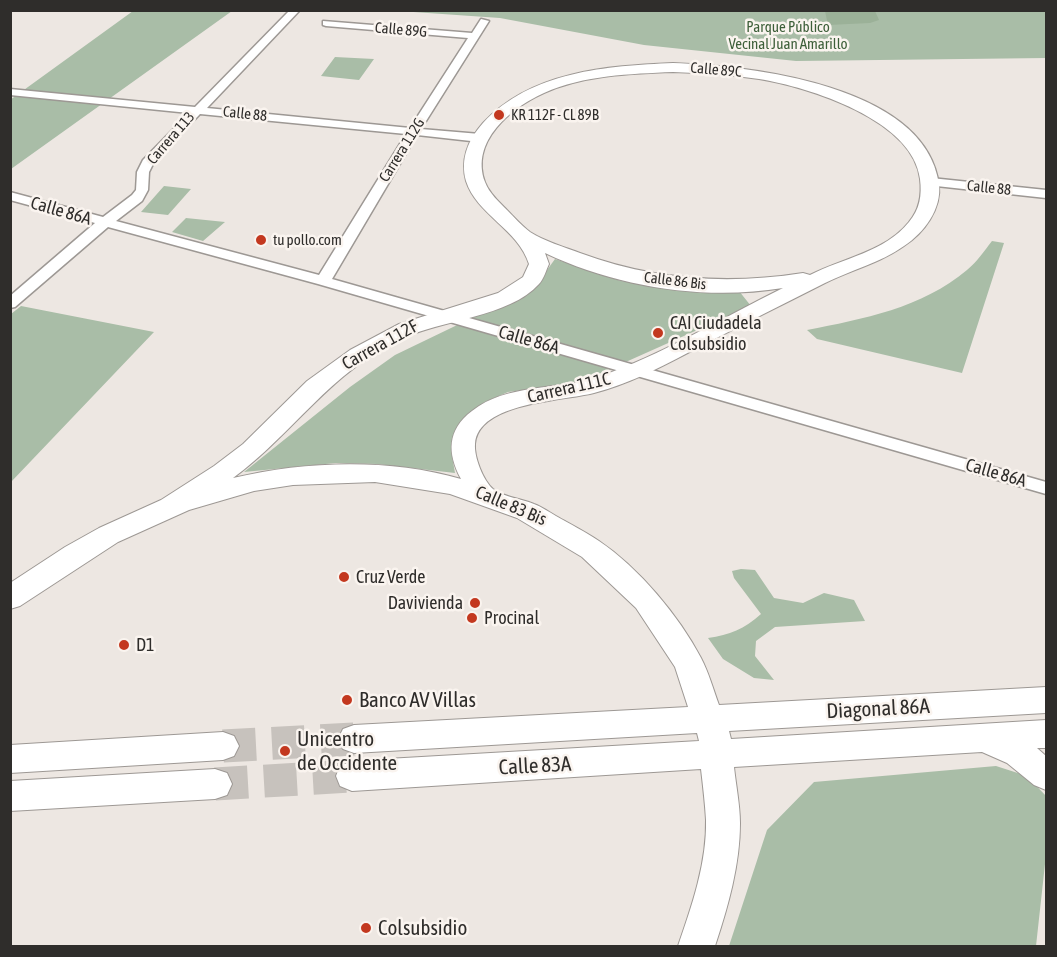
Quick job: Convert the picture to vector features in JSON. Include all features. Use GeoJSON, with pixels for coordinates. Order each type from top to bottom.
{"type":"FeatureCollection","features":[{"type":"Feature","properties":{"kind":"street","name":"Carrera 113"},"geometry":{"type":"LineString","coordinates":[[10,304],[104,223],[137,198],[142,190],[143,172],[149,160],[296,10]]}},
{"type":"Feature","properties":{"kind":"street","name":"Carrera 112G"},"geometry":{"type":"LineString","coordinates":[[323,281],[413,132],[484,21]]}},
{"type":"Feature","properties":{"kind":"street","name":"Calle 89G"},"geometry":{"type":"LineString","coordinates":[[326,23],[475,36]]}},
{"type":"Feature","properties":{"kind":"street","name":"Calle 89C"},"geometry":{"type":"LineString","coordinates":[[480,138],[499,115],[520,100],[578,78],[640,68],[722,69],[796,82],[862,106],[888,122],[910,141],[924,161],[931,182]]}},
{"type":"Feature","properties":{"kind":"street","name":"Calle 88"},"geometry":{"type":"LineString","coordinates":[[10,92],[480,138]]}},
{"type":"Feature","properties":{"kind":"street","name":"Carrera 112F"},"geometry":{"type":"LineString","coordinates":[[171,506],[241,459],[326,377],[393,334],[417,323],[489,303],[530,282],[539,267],[539,254],[527,237],[501,218],[483,197],[474,177],[473,156],[480,138]]}},
{"type":"Feature","properties":{"kind":"street","name":"Calle 88"},"geometry":{"type":"LineString","coordinates":[[931,182],[1047,194]]}},
{"type":"Feature","properties":{"kind":"street","name":"Carrera 111C"},"geometry":{"type":"LineString","coordinates":[[482,492],[466,465],[462,447],[466,431],[479,416],[502,404],[587,388],[636,370],[829,273],[861,263],[888,249],[909,234],[923,217],[930,200],[931,182]]}},
{"type":"Feature","properties":{"kind":"street","name":"Calle 86A"},"geometry":{"type":"LineString","coordinates":[[10,196],[323,281],[1047,488]]}},
{"type":"Feature","properties":{"kind":"street","name":"Calle 86 Bis"},"geometry":{"type":"LineString","coordinates":[[527,237],[556,252],[591,265],[672,282],[754,285],[829,273]]}},
{"type":"Feature","properties":{"kind":"street","name":"Calle 83 Bis"},"geometry":{"type":"LineString","coordinates":[[10,598],[57,563],[113,531],[171,506],[252,483],[333,473],[384,474],[434,480],[482,492],[542,516],[597,551],[644,596],[683,652],[710,718],[718,754],[723,821],[714,893],[698,946]]}},
{"type":"Feature","properties":{"kind":"street","name":"Diagonal 86A"},"geometry":{"type":"LineString","coordinates":[[710,718],[1047,700]]}},
{"type":"Feature","properties":{"kind":"street","name":"Calle 83A"},"geometry":{"type":"LineString","coordinates":[[710,718],[592,727],[356,739],[354,776],[718,754]]}},
{"type":"Feature","properties":{"kind":"street"},"geometry":{"type":"LineString","coordinates":[[592,727],[594,763]]}},
{"type":"Feature","properties":{"kind":"street","name":"Diagonal 86A"},"geometry":{"type":"LineString","coordinates":[[718,754],[1047,734]]}},
{"type":"Feature","properties":{"kind":"street"},"geometry":{"type":"LineString","coordinates":[[987,738],[1018,753],[1047,775]]}},
{"type":"Feature","properties":{"kind":"street"},"geometry":{"type":"LineString","coordinates":[[221,746],[213,784],[18,796],[23,758],[221,746]]}},
{"type":"Feature","properties":{"kind":"green space"},"geometry":{"type":"Polygon","coordinates":[[[133,11],[232,11],[11,169],[10,100],[133,11]]]}},
{"type":"Feature","properties":{"kind":"green space","name":"Parque Público Vecinal Juan Amarillo"},"geometry":{"type":"Polygon","coordinates":[[[399,11],[1046,11],[1046,58],[796,61],[644,45],[500,18],[399,11]]]}},
{"type":"Feature","properties":{"kind":"green space"},"geometry":{"type":"Polygon","coordinates":[[[825,11],[875,11],[879,20],[870,23],[828,25],[825,11]]]}},
{"type":"Feature","properties":{"kind":"green space"},"geometry":{"type":"Polygon","coordinates":[[[335,57],[374,59],[359,80],[321,76],[335,57]]]}},
{"type":"Feature","properties":{"kind":"green space"},"geometry":{"type":"Polygon","coordinates":[[[164,186],[191,189],[168,215],[141,212],[164,186]]]}},
{"type":"Feature","properties":{"kind":"green space"},"geometry":{"type":"Polygon","coordinates":[[[186,218],[225,222],[203,241],[172,232],[186,218]]]}},
{"type":"Feature","properties":{"kind":"green space"},"geometry":{"type":"Polygon","coordinates":[[[992,241],[1004,243],[962,373],[817,339],[807,330],[891,310],[931,294],[967,270],[992,241]]]}},
{"type":"Feature","properties":{"kind":"green space"},"geometry":{"type":"Polygon","coordinates":[[[555,259],[621,281],[739,291],[751,306],[581,382],[508,392],[485,402],[468,414],[454,434],[451,450],[455,473],[377,464],[336,463],[244,472],[350,387],[395,355],[534,288],[555,259]]]}},
{"type":"Feature","properties":{"kind":"green space"},"geometry":{"type":"Polygon","coordinates":[[[21,306],[154,332],[11,482],[11,314],[21,306]]]}},
{"type":"Feature","properties":{"kind":"green space"},"geometry":{"type":"Polygon","coordinates":[[[755,570],[774,598],[803,603],[824,593],[854,600],[865,621],[775,627],[756,641],[755,656],[774,680],[754,678],[723,659],[708,638],[736,630],[749,624],[761,614],[734,578],[732,571],[755,570]]]}},
{"type":"Feature","properties":{"kind":"green space"},"geometry":{"type":"Polygon","coordinates":[[[996,766],[1027,776],[1046,796],[1046,855],[1036,946],[729,946],[767,830],[814,782],[996,766]]]}},
{"type":"Feature","properties":{"kind":"tunnel"},"geometry":{"type":"LineString","coordinates":[[223,746],[354,739]]}},
{"type":"Feature","properties":{"kind":"tunnel"},"geometry":{"type":"LineString","coordinates":[[215,784],[352,776]]}},
{"type":"Feature","properties":{"kind":"place","name":"KR 112F - CL 89B"},"geometry":{"type":"Point","coordinates":[499,115]}},
{"type":"Feature","properties":{"kind":"place","name":"tu pollo.com"},"geometry":{"type":"Point","coordinates":[261,240]}},
{"type":"Feature","properties":{"kind":"place","name":"CAI Ciudadela Colsubsidio"},"geometry":{"type":"Point","coordinates":[658,333]}},
{"type":"Feature","properties":{"kind":"place","name":"Cruz Verde"},"geometry":{"type":"Point","coordinates":[344,577]}},
{"type":"Feature","properties":{"kind":"place","name":"Davivienda"},"geometry":{"type":"Point","coordinates":[475,603]}},
{"type":"Feature","properties":{"kind":"place","name":"Procinal"},"geometry":{"type":"Point","coordinates":[472,618]}},
{"type":"Feature","properties":{"kind":"place","name":"D1"},"geometry":{"type":"Point","coordinates":[124,645]}},
{"type":"Feature","properties":{"kind":"place","name":"Banco AV Villas"},"geometry":{"type":"Point","coordinates":[347,700]}},
{"type":"Feature","properties":{"kind":"place","name":"Unicentro de Occidente"},"geometry":{"type":"Point","coordinates":[285,751]}},
{"type":"Feature","properties":{"kind":"place","name":"Colsubsidio"},"geometry":{"type":"Point","coordinates":[366,928]}}]}
